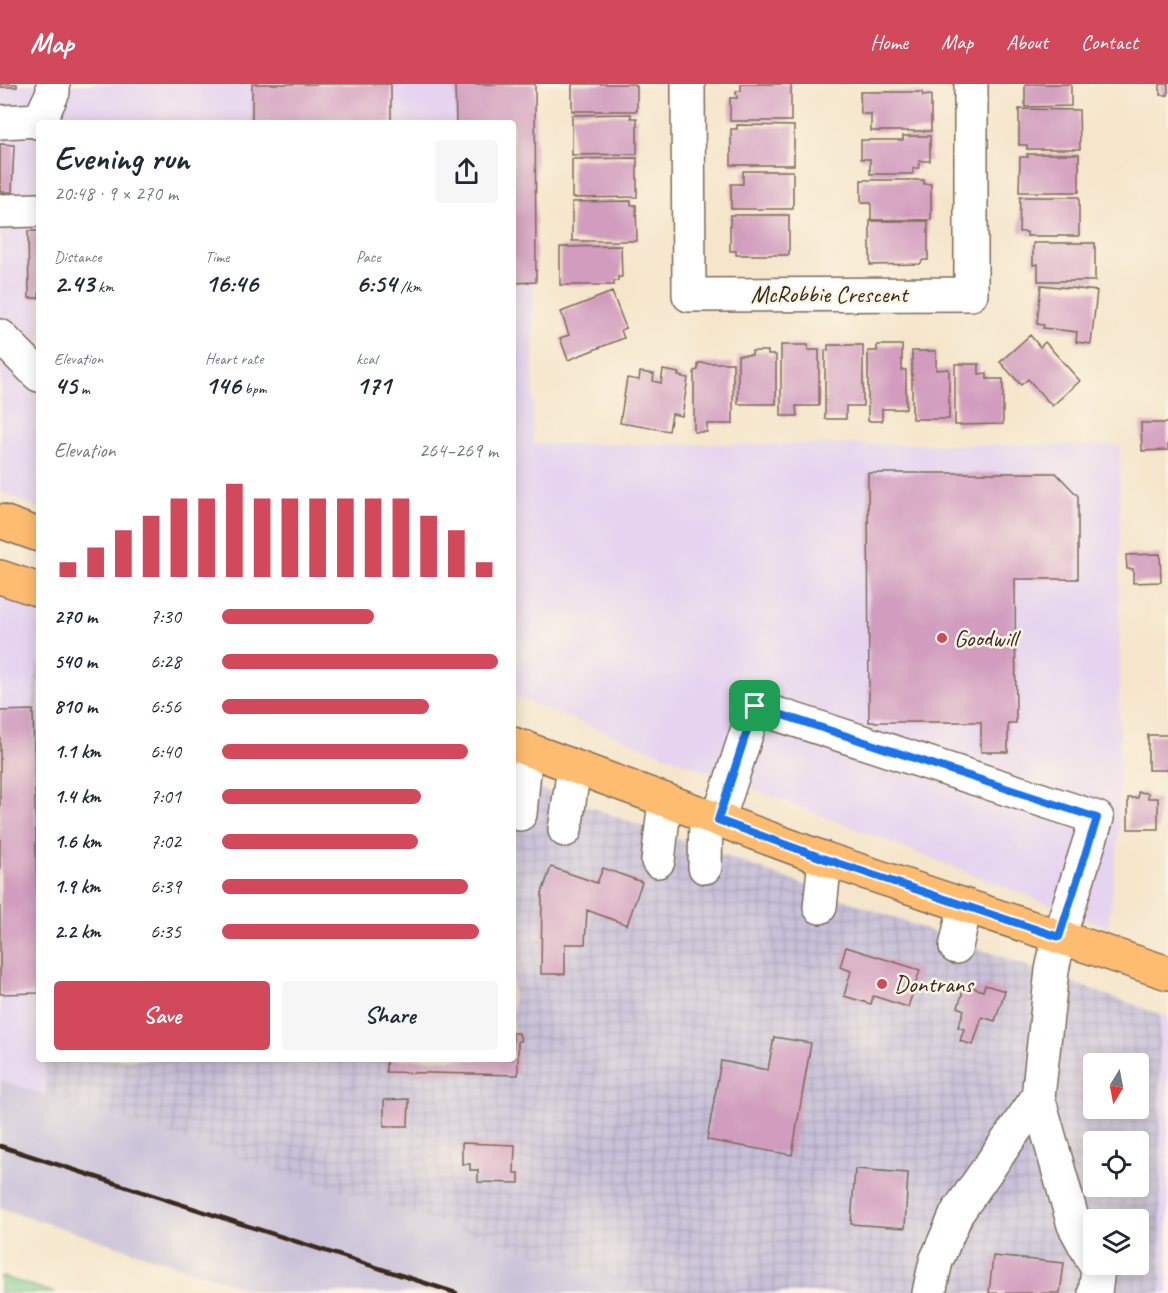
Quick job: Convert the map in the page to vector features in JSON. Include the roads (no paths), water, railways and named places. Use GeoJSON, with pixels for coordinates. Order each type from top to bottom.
{"type":"FeatureCollection","features":[{"type":"Feature","properties":{"kind":"main road"},"geometry":{"type":"LineString","coordinates":[[0,521],[36,534]]}},
{"type":"Feature","properties":{"kind":"main road"},"geometry":{"type":"LineString","coordinates":[[0,577],[36,589]]}},
{"type":"Feature","properties":{"kind":"main road"},"geometry":{"type":"LineString","coordinates":[[519,746],[825,859],[1168,973]]}},
{"type":"Feature","properties":{"kind":"street"},"geometry":{"type":"LineString","coordinates":[[41,120],[53,92],[53,84]]}},
{"type":"Feature","properties":{"kind":"street","name":"McRobbie Crescent"},"geometry":{"type":"LineString","coordinates":[[688,84],[689,295],[971,294],[971,84]]}},
{"type":"Feature","properties":{"kind":"street"},"geometry":{"type":"LineString","coordinates":[[0,122],[36,122]]}},
{"type":"Feature","properties":{"kind":"street"},"geometry":{"type":"LineString","coordinates":[[0,211],[36,210]]}},
{"type":"Feature","properties":{"kind":"street"},"geometry":{"type":"LineString","coordinates":[[0,336],[36,372]]}},
{"type":"Feature","properties":{"kind":"street"},"geometry":{"type":"LineString","coordinates":[[705,867],[712,818],[755,706],[1097,818],[1059,937],[1052,970],[1038,1097],[1074,1224],[1083,1242]]}},
{"type":"Feature","properties":{"kind":"street"},"geometry":{"type":"LineString","coordinates":[[519,746],[520,814]]}},
{"type":"Feature","properties":{"kind":"street"},"geometry":{"type":"LineString","coordinates":[[565,830],[574,766]]}},
{"type":"Feature","properties":{"kind":"street"},"geometry":{"type":"LineString","coordinates":[[658,861],[665,800]]}},
{"type":"Feature","properties":{"kind":"street"},"geometry":{"type":"LineString","coordinates":[[820,907],[825,859]]}},
{"type":"Feature","properties":{"kind":"street"},"geometry":{"type":"LineString","coordinates":[[956,947],[965,906]]}},
{"type":"Feature","properties":{"kind":"street"},"geometry":{"type":"LineString","coordinates":[[929,1293],[936,1261],[957,1214],[1038,1097]]}},
{"type":"Feature","properties":{"kind":"street"},"geometry":{"type":"LineString","coordinates":[[1095,1293],[1097,1275]]}},
{"type":"Feature","properties":{"kind":"railway"},"geometry":{"type":"LineString","coordinates":[[0,1146],[456,1293]]}},
{"type":"Feature","properties":{"kind":"place","name":"Goodwill"},"geometry":{"type":"Point","coordinates":[942,638]}},
{"type":"Feature","properties":{"kind":"place","name":"Dontrans"},"geometry":{"type":"Point","coordinates":[882,984]}}]}
